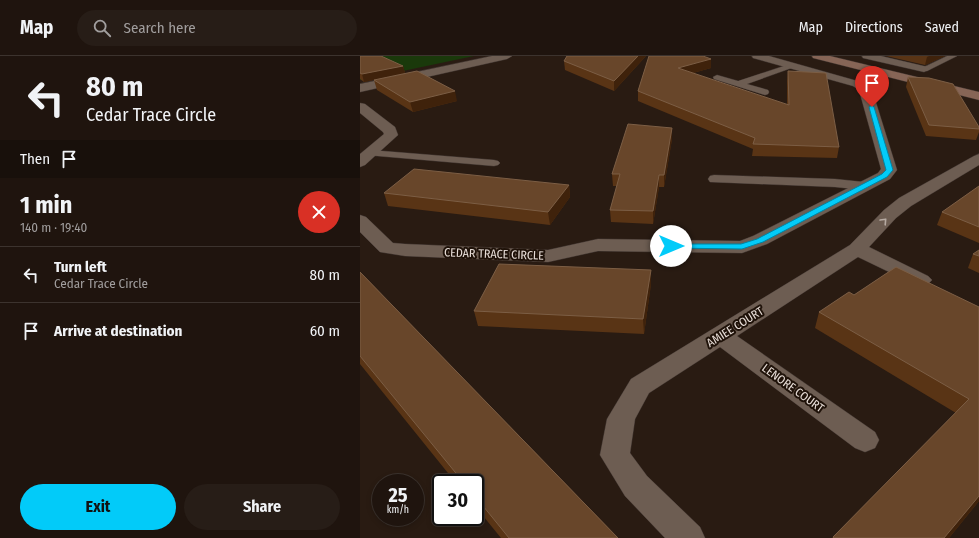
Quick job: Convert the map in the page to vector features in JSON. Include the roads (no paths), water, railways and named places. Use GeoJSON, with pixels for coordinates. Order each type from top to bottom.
{"type":"FeatureCollection","features":[{"type":"Feature","properties":{"kind":"street"},"geometry":{"type":"LineString","coordinates":[[360,88],[507,56]]}},
{"type":"Feature","properties":{"kind":"street","name":"CEDAR TRACE CIRCLE"},"geometry":{"type":"LineString","coordinates":[[360,221],[387,248],[405,250],[548,256],[598,246],[742,247],[760,240],[884,176],[889,170],[867,92],[864,88],[857,84],[757,56]]}},
{"type":"Feature","properties":{"kind":"street"},"geometry":{"type":"LineString","coordinates":[[792,66],[818,56],[979,96]]}},
{"type":"Feature","properties":{"kind":"street"},"geometry":{"type":"LineString","coordinates":[[867,56],[924,69]]}},
{"type":"Feature","properties":{"kind":"street"},"geometry":{"type":"LineString","coordinates":[[360,107],[390,130],[390,135],[365,158]]}},
{"type":"Feature","properties":{"kind":"street","name":"AMIEE COURT"},"geometry":{"type":"LineString","coordinates":[[688,538],[636,486],[615,455],[621,419],[640,386],[857,249],[890,214],[905,202],[979,159]]}},
{"type":"Feature","properties":{"kind":"street"},"geometry":{"type":"LineString","coordinates":[[857,249],[936,287]]}},
{"type":"Feature","properties":{"kind":"street","name":"LENORE COURT"},"geometry":{"type":"LineString","coordinates":[[721,336],[865,440]]}},
{"type":"Feature","properties":{"kind":"lane"},"geometry":{"type":"LineString","coordinates":[[924,69],[953,56]]}},
{"type":"Feature","properties":{"kind":"lane"},"geometry":{"type":"LineString","coordinates":[[738,84],[792,66]]}},
{"type":"Feature","properties":{"kind":"lane"},"geometry":{"type":"LineString","coordinates":[[717,77],[765,92]]}},
{"type":"Feature","properties":{"kind":"lane"},"geometry":{"type":"LineString","coordinates":[[365,158],[494,163]]}},
{"type":"Feature","properties":{"kind":"lane"},"geometry":{"type":"LineString","coordinates":[[714,179],[835,182],[864,186]]}}]}
